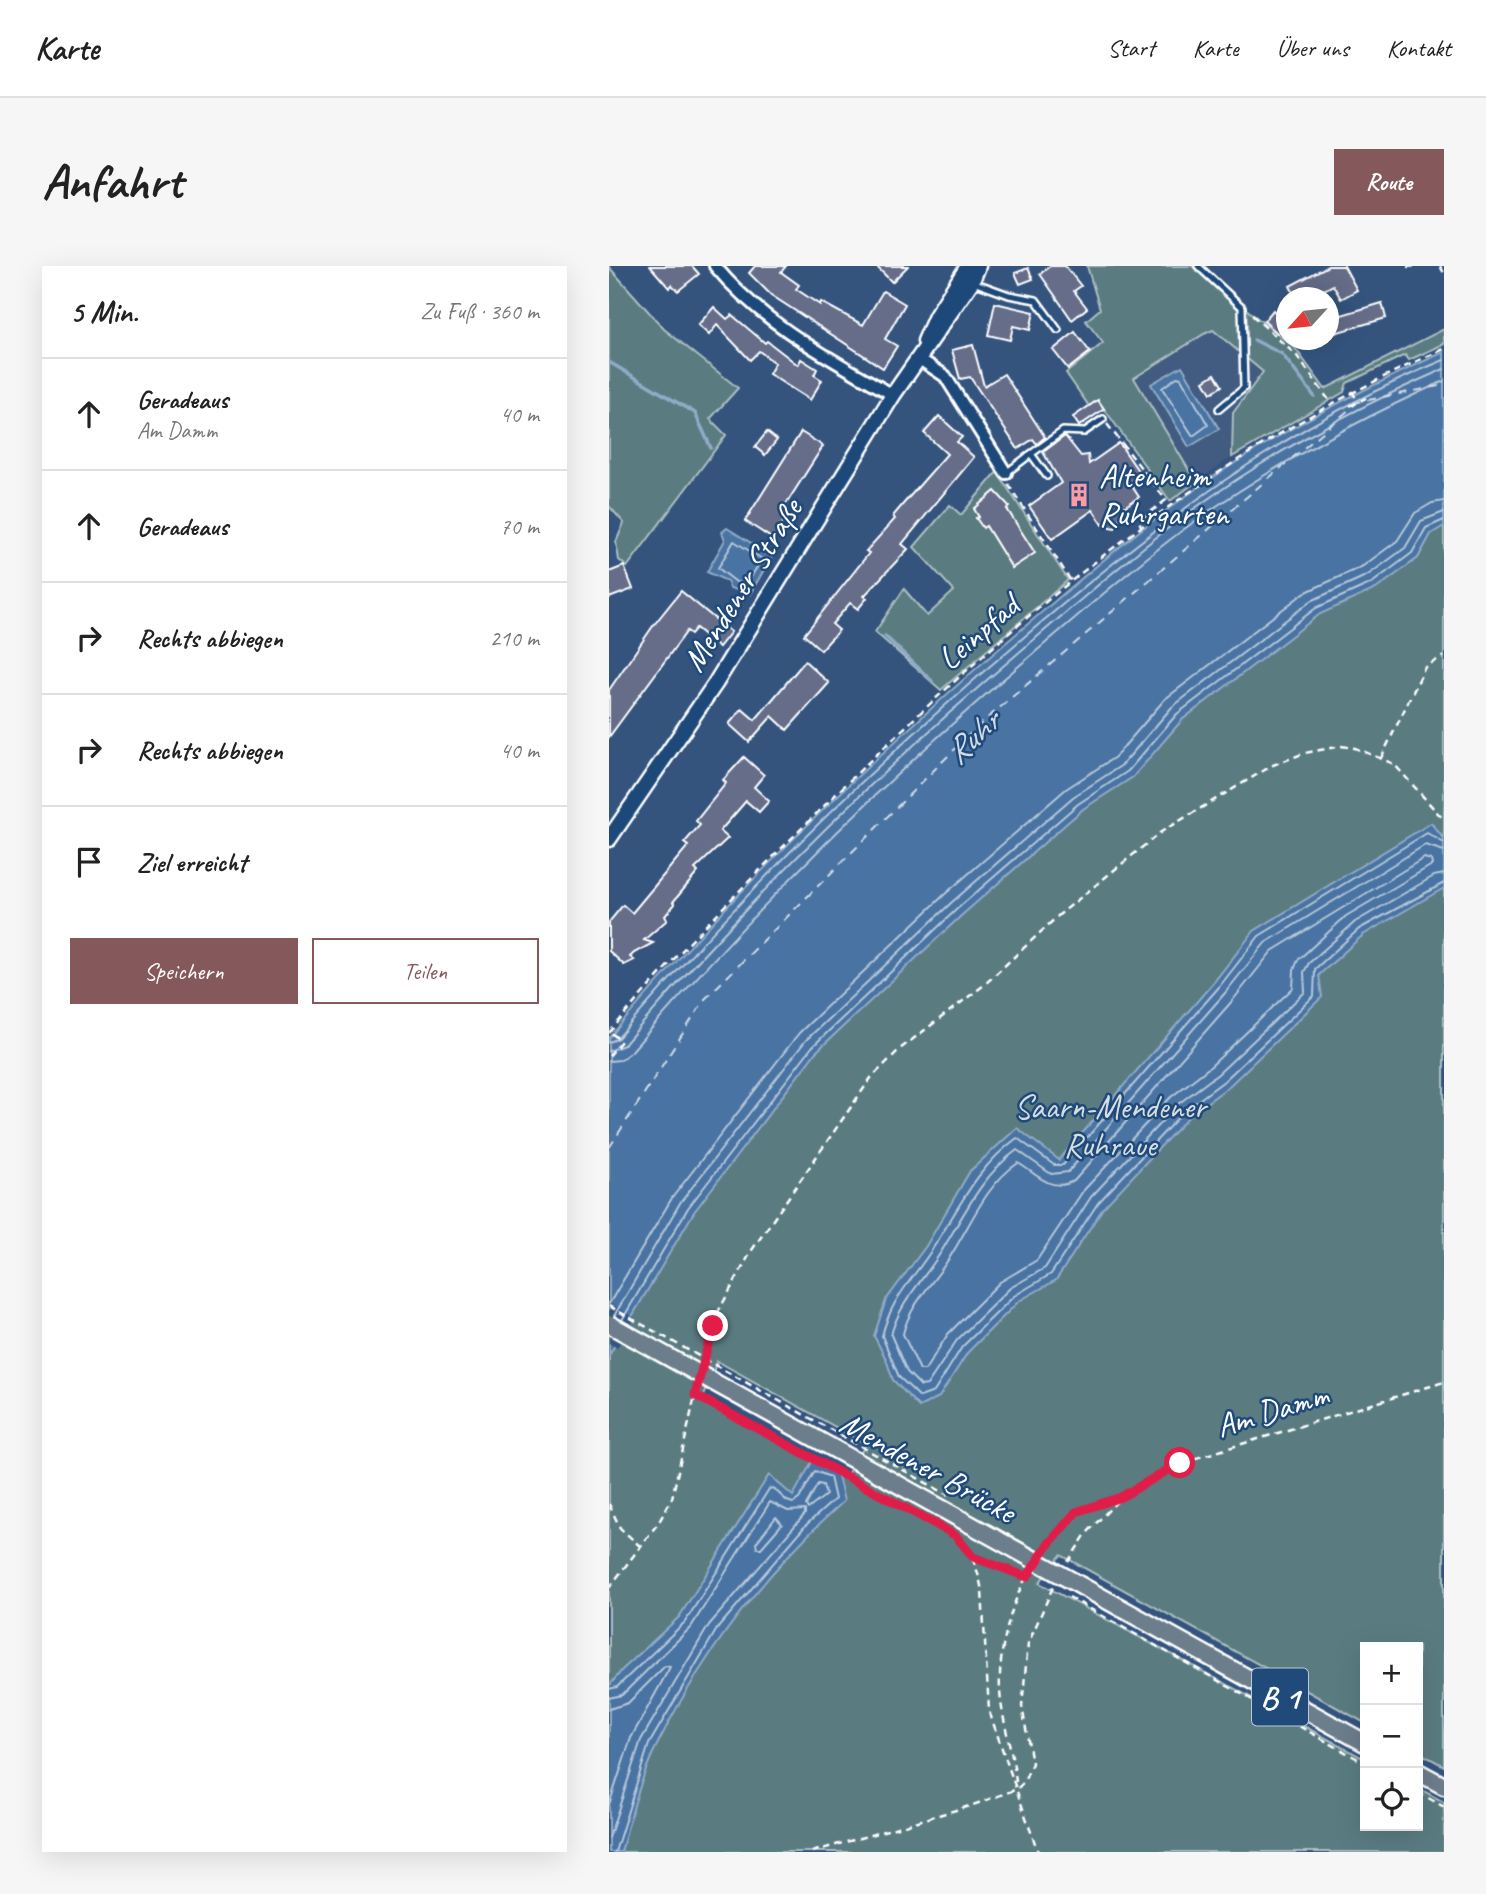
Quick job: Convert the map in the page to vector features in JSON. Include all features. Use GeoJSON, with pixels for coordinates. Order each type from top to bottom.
{"type":"FeatureCollection","features":[{"type":"Feature","properties":{"kind":"main road","name":"Mendener Straße"},"geometry":{"type":"LineString","coordinates":[[609,839],[715,684],[893,395],[946,323],[967,274],[978,266]]}},
{"type":"Feature","properties":{"kind":"main road","name":"Mendener Brücke"},"geometry":{"type":"LineString","coordinates":[[609,1324],[1360,1740]]}},
{"type":"Feature","properties":{"kind":"main road"},"geometry":{"type":"LineString","coordinates":[[1423,1775],[1444,1786]]}},
{"type":"Feature","properties":{"kind":"street"},"geometry":{"type":"LineString","coordinates":[[723,269],[765,316],[806,345],[893,395]]}},
{"type":"Feature","properties":{"kind":"street"},"geometry":{"type":"LineString","coordinates":[[918,358],[945,376],[1006,473]]}},
{"type":"Feature","properties":{"kind":"lane"},"geometry":{"type":"LineString","coordinates":[[1198,266],[1242,307],[1244,388],[1219,409]]}},
{"type":"Feature","properties":{"kind":"lane"},"geometry":{"type":"LineString","coordinates":[[967,274],[1009,295],[1036,300],[1058,330]]}},
{"type":"Feature","properties":{"kind":"lane"},"geometry":{"type":"LineString","coordinates":[[1006,473],[1063,431],[1084,432],[1103,419]]}},
{"type":"Feature","properties":{"kind":"lane"},"geometry":{"type":"LineString","coordinates":[[1031,454],[1047,476]]}},
{"type":"Feature","properties":{"kind":"path"},"geometry":{"type":"LineString","coordinates":[[1407,267],[1418,266]]}},
{"type":"Feature","properties":{"kind":"path"},"geometry":{"type":"LineString","coordinates":[[1440,266],[1444,273]]}},
{"type":"Feature","properties":{"kind":"path"},"geometry":{"type":"LineString","coordinates":[[1242,307],[1297,356],[1331,403]]}},
{"type":"Feature","properties":{"kind":"path","name":"Leinpfad"},"geometry":{"type":"LineString","coordinates":[[609,1032],[709,921],[895,735],[1072,581],[1141,526],[1274,435],[1352,391],[1444,349]]}},
{"type":"Feature","properties":{"kind":"path"},"geometry":{"type":"LineString","coordinates":[[1352,391],[1357,402]]}},
{"type":"Feature","properties":{"kind":"path"},"geometry":{"type":"LineString","coordinates":[[1350,406],[1366,398]]}},
{"type":"Feature","properties":{"kind":"path"},"geometry":{"type":"LineString","coordinates":[[1103,419],[1166,499],[1139,521],[1141,526]]}},
{"type":"Feature","properties":{"kind":"path"},"geometry":{"type":"LineString","coordinates":[[1006,473],[1009,485],[1072,581]]}},
{"type":"Feature","properties":{"kind":"path"},"geometry":{"type":"LineString","coordinates":[[1381,758],[1425,667],[1444,656]]}},
{"type":"Feature","properties":{"kind":"path"},"geometry":{"type":"LineString","coordinates":[[704,1360],[718,1312],[752,1250],[866,1085],[900,1049],[984,985],[1059,915],[1171,825],[1273,765],[1304,753],[1348,746],[1399,768],[1444,820]]}},
{"type":"Feature","properties":{"kind":"path"},"geometry":{"type":"LineString","coordinates":[[609,1032],[621,1041],[609,1055]]}},
{"type":"Feature","properties":{"kind":"path"},"geometry":{"type":"LineString","coordinates":[[609,1306],[956,1499]]}},
{"type":"Feature","properties":{"kind":"path","name":"Am Damm"},"geometry":{"type":"LineString","coordinates":[[1017,1789],[1032,1768],[1022,1706],[1028,1644],[1059,1573],[1086,1534],[1121,1497],[1180,1463],[1444,1382]]}},
{"type":"Feature","properties":{"kind":"path"},"geometry":{"type":"LineString","coordinates":[[609,1588],[666,1511],[677,1485],[698,1383]]}},
{"type":"Feature","properties":{"kind":"path"},"geometry":{"type":"LineString","coordinates":[[695,1395],[946,1530],[956,1536],[973,1557],[982,1591],[989,1711],[1038,1852]]}},
{"type":"Feature","properties":{"kind":"path"},"geometry":{"type":"LineString","coordinates":[[1040,1556],[1076,1512],[1121,1497]]}},
{"type":"Feature","properties":{"kind":"path"},"geometry":{"type":"LineString","coordinates":[[609,1504],[620,1528],[641,1547]]}},
{"type":"Feature","properties":{"kind":"path"},"geometry":{"type":"LineString","coordinates":[[1040,1546],[1052,1552]]}},
{"type":"Feature","properties":{"kind":"path"},"geometry":{"type":"LineString","coordinates":[[973,1557],[1027,1577]]}},
{"type":"Feature","properties":{"kind":"path"},"geometry":{"type":"LineString","coordinates":[[1017,1789],[1000,1678],[1005,1641],[1033,1566]]}},
{"type":"Feature","properties":{"kind":"path"},"geometry":{"type":"LineString","coordinates":[[1059,1573],[1102,1617],[1360,1760]]}},
{"type":"Feature","properties":{"kind":"path"},"geometry":{"type":"LineString","coordinates":[[812,1852],[1017,1789]]}},
{"type":"Feature","properties":{"kind":"path"},"geometry":{"type":"LineString","coordinates":[[1423,1795],[1444,1807]]}},
{"type":"Feature","properties":{"kind":"shaded area"},"geometry":{"type":"Polygon","coordinates":[[[1207,326],[1290,375],[1232,457],[1196,482],[1134,378],[1204,334],[1207,326]]]}},
{"type":"Feature","properties":{"kind":"green space"},"geometry":{"type":"Polygon","coordinates":[[[1087,266],[1192,266],[1276,333],[1276,350],[1296,350],[1325,389],[1444,329],[1444,344],[1409,360],[1405,355],[1347,383],[1344,392],[1232,457],[1233,413],[1263,372],[1213,330],[1204,334],[1134,378],[1196,482],[1170,501],[1098,400],[1089,406],[1066,373],[1103,343],[1086,321],[1100,309],[1087,266]]]}},
{"type":"Feature","properties":{"kind":"green space"},"geometry":{"type":"Polygon","coordinates":[[[609,267],[664,329],[738,388],[710,419],[726,435],[627,567],[619,560],[616,542],[624,523],[609,506],[609,267]]]}},
{"type":"Feature","properties":{"kind":"green space","name":"Saarn-Mendener Ruhraue"},"geometry":{"type":"Polygon","coordinates":[[[1444,457],[1444,1766],[1423,1755],[1423,1642],[1360,1642],[1360,1720],[1061,1555],[1039,1583],[1360,1756],[1360,1831],[1423,1831],[1423,1791],[1444,1802],[1444,1852],[609,1852],[609,1355],[633,1314],[609,1164],[1444,457]],[[717,1361],[703,1399],[846,1476],[866,1444],[717,1361]]]}},
{"type":"Feature","properties":{"kind":"green space"},"geometry":{"type":"Polygon","coordinates":[[[997,472],[1068,580],[941,690],[875,632],[904,589],[927,616],[954,591],[914,547],[950,505],[961,515],[997,472]]]}},
{"type":"Feature","properties":{"kind":"water","name":"Ruhr"},"geometry":{"type":"Polygon","coordinates":[[[1444,352],[1444,526],[1431,534],[1418,558],[1376,589],[1320,614],[1182,720],[1133,777],[1083,809],[962,915],[816,1052],[694,1212],[609,1355],[609,1038],[754,879],[856,778],[962,681],[1121,546],[1164,512],[1247,455],[1344,400],[1444,352]]]}},
{"type":"Feature","properties":{"kind":"water"},"geometry":{"type":"Polygon","coordinates":[[[1182,366],[1219,429],[1189,447],[1151,384],[1182,366]]]}},
{"type":"Feature","properties":{"kind":"water"},"geometry":{"type":"Polygon","coordinates":[[[727,528],[772,556],[750,594],[730,588],[727,581],[707,572],[725,540],[722,532],[727,528]]]}},
{"type":"Feature","properties":{"kind":"water"},"geometry":{"type":"Polygon","coordinates":[[[1431,823],[1444,839],[1444,888],[1363,935],[1319,975],[1322,997],[1228,1087],[1190,1115],[1103,1208],[1056,1280],[1019,1301],[968,1352],[939,1397],[919,1407],[893,1380],[874,1336],[886,1300],[926,1246],[970,1171],[1017,1128],[1059,1160],[1213,983],[1254,931],[1431,823]]]}},
{"type":"Feature","properties":{"kind":"water"},"geometry":{"type":"Polygon","coordinates":[[[813,1460],[837,1472],[844,1501],[763,1584],[716,1646],[675,1711],[651,1757],[636,1797],[621,1852],[609,1852],[609,1686],[622,1670],[679,1617],[769,1475],[793,1496],[813,1460]]]}},
{"type":"Feature","properties":{"kind":"pier"},"geometry":{"type":"Polygon","coordinates":[[[609,1303],[635,1318],[617,1348],[609,1343],[609,1303]]]}},
{"type":"Feature","properties":{"kind":"building"},"geometry":{"type":"Polygon","coordinates":[[[650,266],[692,266],[699,274],[678,291],[672,285],[669,288],[650,266]]]}},
{"type":"Feature","properties":{"kind":"building"},"geometry":{"type":"Polygon","coordinates":[[[755,266],[786,266],[781,272],[799,285],[796,289],[820,305],[821,302],[863,325],[883,291],[905,304],[885,339],[897,346],[883,368],[771,295],[749,273],[755,266]]]}},
{"type":"Feature","properties":{"kind":"building"},"geometry":{"type":"Polygon","coordinates":[[[876,266],[908,266],[892,282],[876,266]]]}},
{"type":"Feature","properties":{"kind":"building"},"geometry":{"type":"Polygon","coordinates":[[[1050,266],[1065,266],[1081,286],[1074,291],[1087,308],[1072,320],[1040,274],[1050,266]]]}},
{"type":"Feature","properties":{"kind":"building"},"geometry":{"type":"Polygon","coordinates":[[[1328,266],[1344,266],[1357,290],[1341,299],[1339,287],[1333,285],[1290,286],[1328,266]]]}},
{"type":"Feature","properties":{"kind":"building"},"geometry":{"type":"Polygon","coordinates":[[[1028,268],[1033,279],[1020,284],[1015,273],[1028,268]]]}},
{"type":"Feature","properties":{"kind":"building"},"geometry":{"type":"Polygon","coordinates":[[[995,303],[1034,312],[1030,330],[1013,326],[1010,340],[988,335],[995,303]]]}},
{"type":"Feature","properties":{"kind":"building"},"geometry":{"type":"Polygon","coordinates":[[[1382,303],[1386,318],[1339,332],[1339,316],[1382,303]]]}},
{"type":"Feature","properties":{"kind":"building"},"geometry":{"type":"Polygon","coordinates":[[[714,307],[727,319],[732,315],[765,343],[767,341],[798,365],[801,359],[817,369],[814,375],[822,380],[810,400],[769,374],[775,363],[759,351],[750,360],[717,325],[709,335],[698,325],[714,307]]]}},
{"type":"Feature","properties":{"kind":"building"},"geometry":{"type":"Polygon","coordinates":[[[1273,310],[1276,313],[1276,332],[1264,321],[1273,310]]]}},
{"type":"Feature","properties":{"kind":"building"},"geometry":{"type":"Polygon","coordinates":[[[1075,332],[1090,352],[1068,369],[1053,350],[1075,332]]]}},
{"type":"Feature","properties":{"kind":"building"},"geometry":{"type":"Polygon","coordinates":[[[973,345],[984,386],[1004,374],[1045,437],[1037,444],[1033,439],[1018,449],[970,377],[960,379],[952,350],[973,345]]]}},
{"type":"Feature","properties":{"kind":"building"},"geometry":{"type":"Polygon","coordinates":[[[1215,374],[1222,386],[1211,393],[1204,381],[1215,374]]]}},
{"type":"Feature","properties":{"kind":"building"},"geometry":{"type":"Polygon","coordinates":[[[1098,400],[1104,409],[1079,426],[1073,417],[1098,400]]]}},
{"type":"Feature","properties":{"kind":"building"},"geometry":{"type":"Polygon","coordinates":[[[939,416],[962,437],[957,442],[974,457],[902,544],[908,549],[864,596],[867,598],[858,609],[850,603],[832,624],[839,630],[821,650],[804,635],[869,553],[866,551],[895,519],[893,516],[947,454],[924,433],[939,416]]]}},
{"type":"Feature","properties":{"kind":"building"},"geometry":{"type":"Polygon","coordinates":[[[767,432],[777,440],[765,455],[755,447],[767,432]]]}},
{"type":"Feature","properties":{"kind":"building"},"geometry":{"type":"Polygon","coordinates":[[[801,432],[823,446],[781,512],[787,516],[773,539],[745,521],[801,432]]]}},
{"type":"Feature","properties":{"kind":"building","name":"Altenheim Ruhrgarten"},"geometry":{"type":"Polygon","coordinates":[[[1065,436],[1081,456],[1088,455],[1089,464],[1119,443],[1141,475],[1130,483],[1139,497],[1121,509],[1122,515],[1115,528],[1104,526],[1093,510],[1052,539],[1029,506],[1061,483],[1043,452],[1065,436]]]}},
{"type":"Feature","properties":{"kind":"building"},"geometry":{"type":"Polygon","coordinates":[[[995,491],[1010,507],[1007,509],[1035,553],[1012,568],[986,526],[983,528],[976,518],[979,517],[974,509],[995,491]]]}},
{"type":"Feature","properties":{"kind":"building"},"geometry":{"type":"Polygon","coordinates":[[[624,566],[633,589],[609,598],[609,572],[624,566]]]}},
{"type":"Feature","properties":{"kind":"building"},"geometry":{"type":"Polygon","coordinates":[[[681,591],[731,632],[719,647],[696,628],[691,634],[687,631],[609,737],[609,690],[681,591]]]}},
{"type":"Feature","properties":{"kind":"building"},"geometry":{"type":"Polygon","coordinates":[[[805,661],[829,683],[787,730],[772,716],[749,742],[729,724],[742,709],[755,720],[805,661]]]}},
{"type":"Feature","properties":{"kind":"building"},"geometry":{"type":"Polygon","coordinates":[[[744,757],[764,775],[754,787],[769,801],[759,812],[746,801],[720,831],[728,838],[695,869],[698,872],[673,902],[675,904],[665,916],[667,920],[644,940],[653,943],[634,953],[630,957],[634,960],[624,965],[609,951],[609,922],[623,905],[632,913],[688,846],[684,843],[700,825],[696,821],[726,783],[723,780],[744,757]]]}},
{"type":"Feature","properties":{"kind":"waterway"},"geometry":{"type":"LineString","coordinates":[[1254,340],[1282,354],[1314,396]]}},
{"type":"Feature","properties":{"kind":"waterway"},"geometry":{"type":"LineString","coordinates":[[609,362],[695,413],[711,448]]}},
{"type":"Feature","properties":{"kind":"waterway"},"geometry":{"type":"LineString","coordinates":[[885,636],[932,681]]}},
{"type":"Feature","properties":{"kind":"ferry route"},"geometry":{"type":"LineString","coordinates":[[609,1148],[705,999],[977,727],[1358,402],[1444,385]]}},
{"type":"Feature","properties":{"kind":"place","name":"Altenheim Ruhrgarten"},"geometry":{"type":"Point","coordinates":[1079,495]}},
{"type":"Feature","properties":{"kind":"route"},"geometry":{"type":"LineString","coordinates":[[713,1326],[695,1395],[946,1530],[956,1536],[973,1557],[1027,1577],[1065,1522],[1076,1512],[1089,1505],[1121,1497],[1153,1475],[1180,1463]]}}]}
